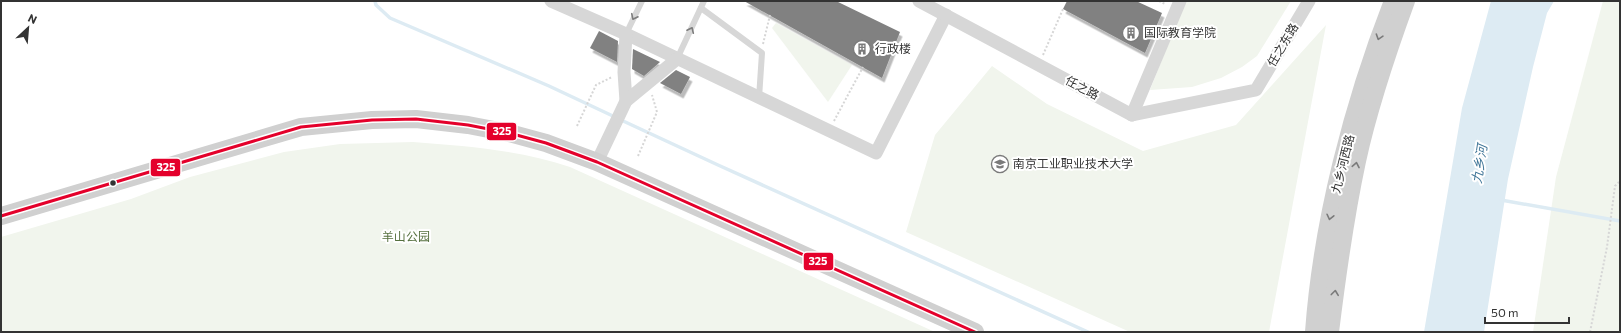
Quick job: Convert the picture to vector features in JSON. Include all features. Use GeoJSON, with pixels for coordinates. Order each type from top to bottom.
{"type":"FeatureCollection","features":[{"type":"Feature","properties":{"kind":"street"},"geometry":{"type":"LineString","coordinates":[[551,1],[626,34],[677,60],[876,154],[946,16]]}},
{"type":"Feature","properties":{"kind":"street","name":"任之路"},"geometry":{"type":"LineString","coordinates":[[919,1],[1132,115]]}},
{"type":"Feature","properties":{"kind":"street"},"geometry":{"type":"LineString","coordinates":[[1132,115],[1180,1]]}},
{"type":"Feature","properties":{"kind":"street","name":"任之东路"},"geometry":{"type":"LineString","coordinates":[[1132,115],[1256,90],[1309,1]]}},
{"type":"Feature","properties":{"kind":"street","name":"九乡河西路"},"geometry":{"type":"LineString","coordinates":[[1314,332],[1317,292],[1325,242],[1343,160],[1359,100],[1393,1]]}},
{"type":"Feature","properties":{"kind":"street","name":"九乡河西路"},"geometry":{"type":"LineString","coordinates":[[1330,332],[1337,275],[1357,161],[1372,100],[1406,1]]}},
{"type":"Feature","properties":{"kind":"street"},"geometry":{"type":"LineString","coordinates":[[626,34],[624,72],[626,101]]}},
{"type":"Feature","properties":{"kind":"street"},"geometry":{"type":"LineString","coordinates":[[597,162],[626,101],[677,60]]}},
{"type":"Feature","properties":{"kind":"street"},"geometry":{"type":"LineString","coordinates":[[1,216],[301,127],[372,120],[416,119],[509,133],[546,143],[597,162],[975,332]]}},
{"type":"Feature","properties":{"kind":"lane"},"geometry":{"type":"LineString","coordinates":[[626,34],[642,1]]}},
{"type":"Feature","properties":{"kind":"lane"},"geometry":{"type":"LineString","coordinates":[[677,60],[704,1]]}},
{"type":"Feature","properties":{"kind":"lane"},"geometry":{"type":"LineString","coordinates":[[701,8],[762,53],[759,98]]}},
{"type":"Feature","properties":{"kind":"path"},"geometry":{"type":"LineString","coordinates":[[1039,65],[1063,9]]}},
{"type":"Feature","properties":{"kind":"path"},"geometry":{"type":"LineString","coordinates":[[762,53],[770,15]]}},
{"type":"Feature","properties":{"kind":"path"},"geometry":{"type":"LineString","coordinates":[[828,131],[863,67]]}},
{"type":"Feature","properties":{"kind":"path"},"geometry":{"type":"LineString","coordinates":[[577,126],[596,85],[624,72]]}},
{"type":"Feature","properties":{"kind":"path"},"geometry":{"type":"LineString","coordinates":[[638,156],[658,112],[648,82]]}},
{"type":"Feature","properties":{"kind":"path"},"geometry":{"type":"LineString","coordinates":[[1590,332],[1607,247],[1614,186],[1620,181]]}},
{"type":"Feature","properties":{"kind":"green space"},"geometry":{"type":"Polygon","coordinates":[[[1185,1],[1291,1],[1257,56],[1242,67],[1221,78],[1192,87],[1150,90],[1185,1]]]}},
{"type":"Feature","properties":{"kind":"green space"},"geometry":{"type":"Polygon","coordinates":[[[1603,1],[1620,1],[1620,332],[1533,332],[1556,177],[1603,1]]]}},
{"type":"Feature","properties":{"kind":"green space"},"geometry":{"type":"Polygon","coordinates":[[[776,23],[852,65],[828,102],[772,28],[776,23]]]}},
{"type":"Feature","properties":{"kind":"green space"},"geometry":{"type":"Polygon","coordinates":[[[1326,25],[1269,332],[1130,332],[906,232],[935,135],[992,66],[1047,104],[1143,151],[1236,125],[1326,25]]]}},
{"type":"Feature","properties":{"kind":"green space","name":"羊山公园"},"geometry":{"type":"Polygon","coordinates":[[[413,142],[473,147],[532,156],[570,167],[935,332],[1,332],[1,237],[131,199],[190,177],[284,152],[340,144],[413,142]]]}},
{"type":"Feature","properties":{"kind":"water","name":"九乡河"},"geometry":{"type":"Polygon","coordinates":[[[1491,1],[1554,1],[1547,13],[1533,67],[1508,179],[1484,332],[1424,332],[1462,108],[1491,1]]]}},
{"type":"Feature","properties":{"kind":"building","name":"行政楼"},"geometry":{"type":"Polygon","coordinates":[[[744,1],[836,1],[900,32],[882,78],[744,1]]]}},
{"type":"Feature","properties":{"kind":"building","name":"国际教育学院"},"geometry":{"type":"Polygon","coordinates":[[[1067,1],[1136,1],[1162,13],[1145,53],[1063,9],[1067,1]]]}},
{"type":"Feature","properties":{"kind":"building"},"geometry":{"type":"Polygon","coordinates":[[[599,31],[618,41],[617,62],[590,48],[599,31]]]}},
{"type":"Feature","properties":{"kind":"building"},"geometry":{"type":"Polygon","coordinates":[[[633,49],[660,62],[644,76],[632,69],[633,49]]]}},
{"type":"Feature","properties":{"kind":"building"},"geometry":{"type":"Polygon","coordinates":[[[676,70],[690,77],[681,94],[660,83],[676,70]]]}},
{"type":"Feature","properties":{"kind":"waterway"},"geometry":{"type":"LineString","coordinates":[[375,1],[376,5],[390,18],[549,86],[615,117]]}},
{"type":"Feature","properties":{"kind":"waterway"},"geometry":{"type":"LineString","coordinates":[[621,120],[1088,332]]}},
{"type":"Feature","properties":{"kind":"waterway"},"geometry":{"type":"LineString","coordinates":[[1501,200],[1620,221]]}},
{"type":"Feature","properties":{"kind":"transit line","name":"325"},"geometry":{"type":"LineString","coordinates":[[1,216],[301,127],[372,120],[416,119],[468,125],[509,133],[546,143],[597,162],[975,332]]}},
{"type":"Feature","properties":{"kind":"place","name":"国际教育学院"},"geometry":{"type":"Point","coordinates":[1131,33]}},
{"type":"Feature","properties":{"kind":"place","name":"行政楼"},"geometry":{"type":"Point","coordinates":[862,49]}},
{"type":"Feature","properties":{"kind":"place","name":"南京工业职业技术大学"},"geometry":{"type":"Point","coordinates":[1000,164]}}]}
